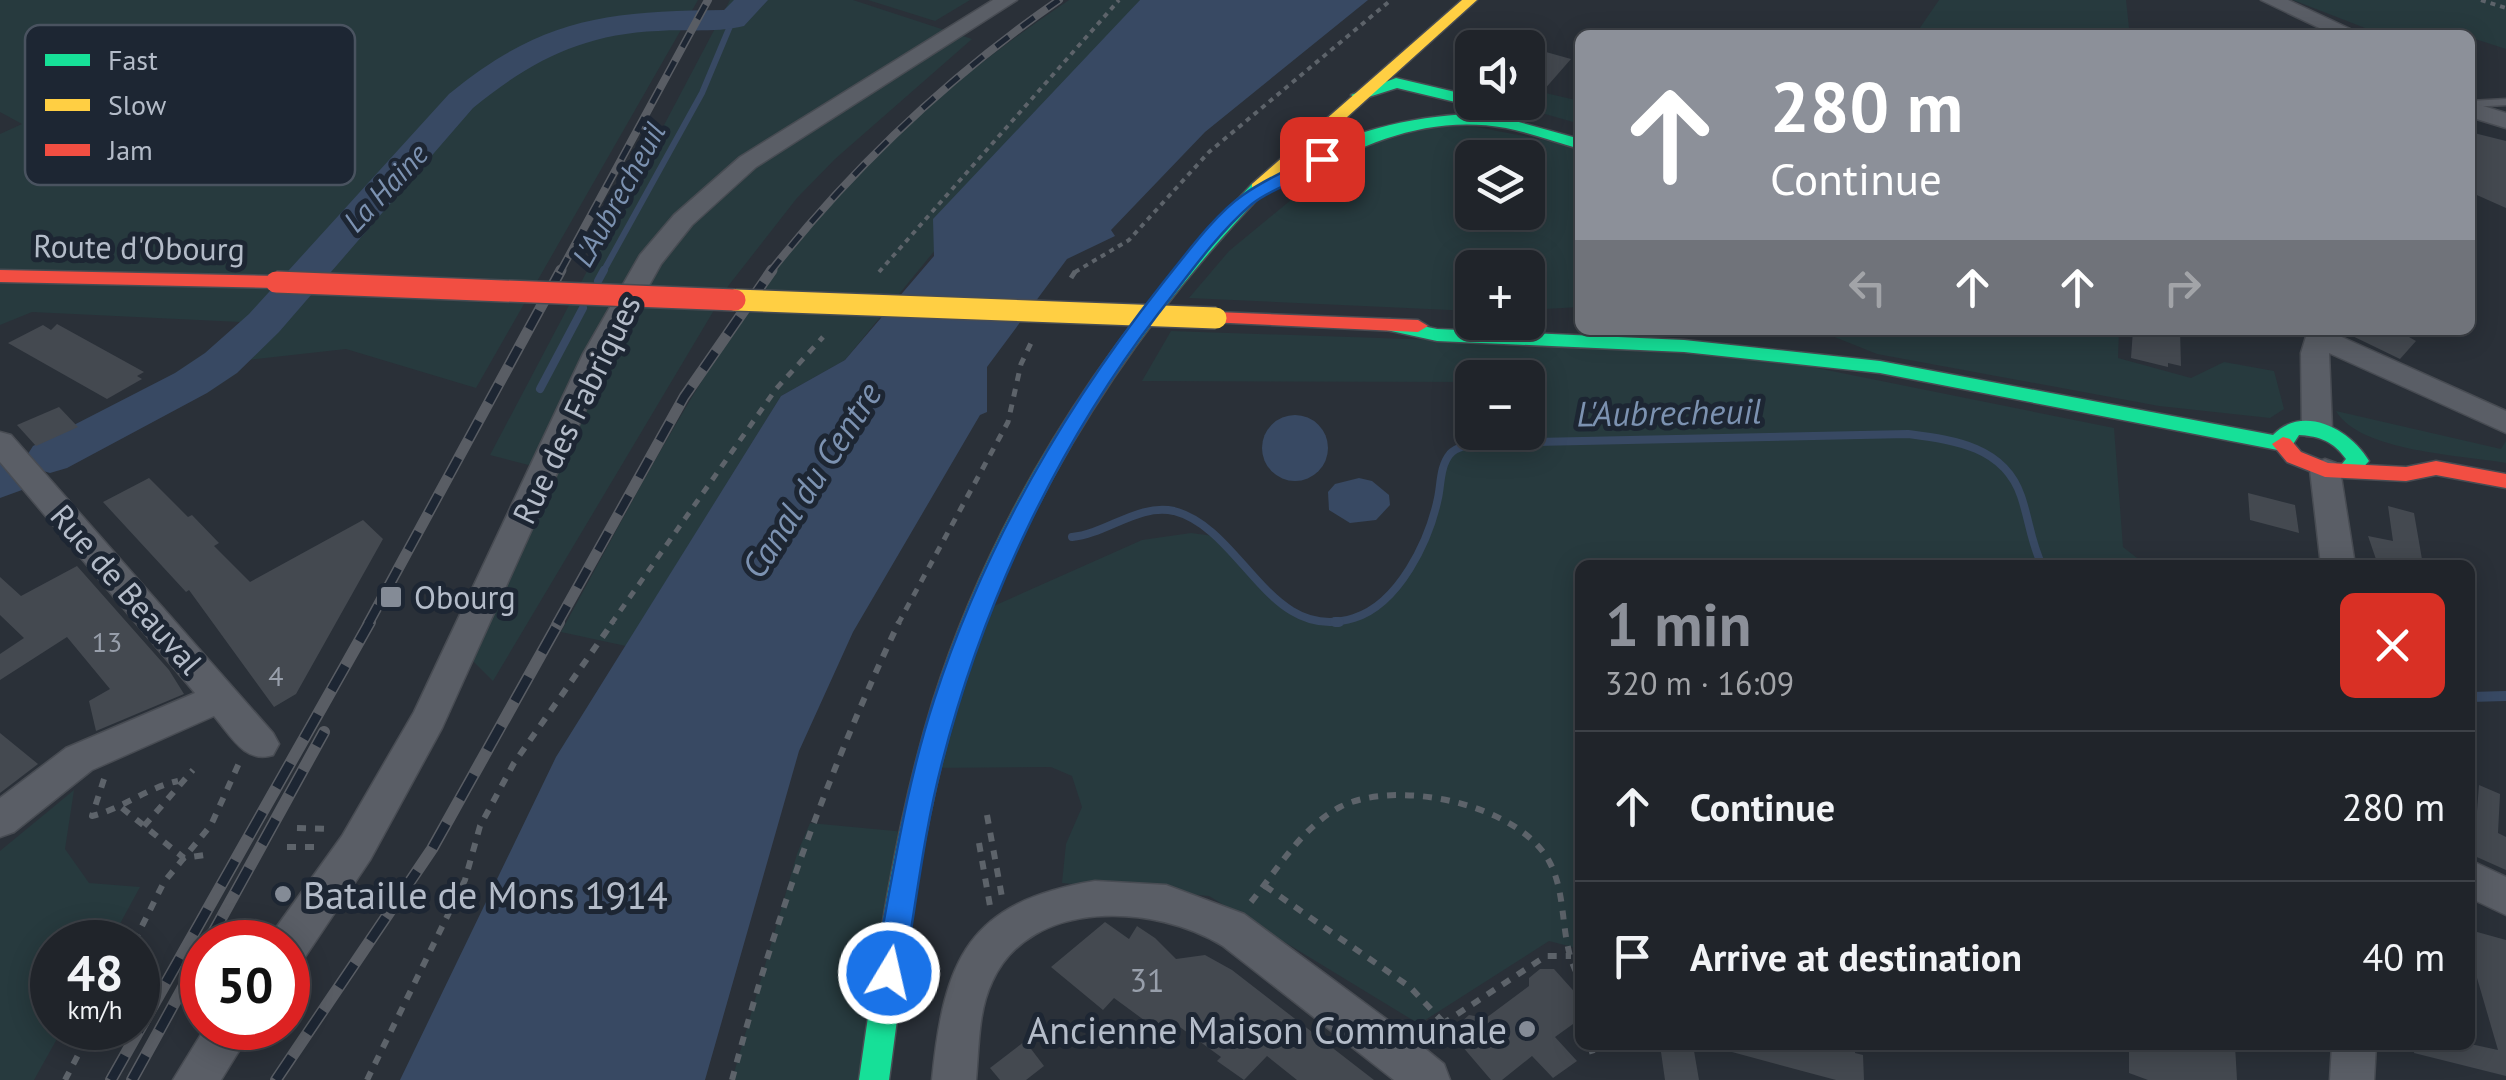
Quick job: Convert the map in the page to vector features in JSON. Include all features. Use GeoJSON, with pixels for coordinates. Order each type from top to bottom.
{"type":"FeatureCollection","features":[{"type":"Feature","properties":{"kind":"main road"},"geometry":{"type":"LineString","coordinates":[[874,1080],[894,937],[928,768],[978,613],[1067,435],[1122,348],[1190,261],[1354,97],[1386,78],[1470,0]]}},
{"type":"Feature","properties":{"kind":"main road"},"geometry":{"type":"LineString","coordinates":[[1446,22],[1429,42],[1431,68],[1455,91]]}},
{"type":"Feature","properties":{"kind":"main road"},"geometry":{"type":"LineString","coordinates":[[1386,78],[1455,95]]}},
{"type":"Feature","properties":{"kind":"main road"},"geometry":{"type":"LineString","coordinates":[[1386,78],[1425,106],[1455,109]]}},
{"type":"Feature","properties":{"kind":"main road"},"geometry":{"type":"LineString","coordinates":[[1247,200],[1345,145],[1388,128],[1455,118]]}},
{"type":"Feature","properties":{"kind":"main road"},"geometry":{"type":"LineString","coordinates":[[1516,120],[1575,142]]}},
{"type":"Feature","properties":{"kind":"main road"},"geometry":{"type":"LineString","coordinates":[[1532,120],[1575,129]]}},
{"type":"Feature","properties":{"kind":"main road"},"geometry":{"type":"LineString","coordinates":[[1545,120],[1575,129]]}},
{"type":"Feature","properties":{"kind":"main road","name":"Route d'Obourg"},"geometry":{"type":"LineString","coordinates":[[0,276],[276,282],[1388,325]]}},
{"type":"Feature","properties":{"kind":"main road"},"geometry":{"type":"LineString","coordinates":[[1545,322],[1574,322]]}},
{"type":"Feature","properties":{"kind":"main road"},"geometry":{"type":"LineString","coordinates":[[1388,325],[1574,322]]}},
{"type":"Feature","properties":{"kind":"main road"},"geometry":{"type":"LineString","coordinates":[[1388,325],[1437,335],[1665,344],[1880,367],[2284,444]]}},
{"type":"Feature","properties":{"kind":"main road"},"geometry":{"type":"LineString","coordinates":[[1450,327],[1455,327]]}},
{"type":"Feature","properties":{"kind":"main road"},"geometry":{"type":"LineString","coordinates":[[1777,335],[1880,367]]}},
{"type":"Feature","properties":{"kind":"main road"},"geometry":{"type":"LineString","coordinates":[[1814,335],[1880,367]]}},
{"type":"Feature","properties":{"kind":"main road"},"geometry":{"type":"LineString","coordinates":[[2436,468],[2406,474],[2337,470],[2294,457],[2282,437],[2294,428],[2330,434],[2396,452],[2436,468],[2506,481]]}},
{"type":"Feature","properties":{"kind":"main road"},"geometry":{"type":"LineString","coordinates":[[2330,434],[2358,461],[2337,470]]}},
{"type":"Feature","properties":{"kind":"street","name":"Rue des Fabriques"},"geometry":{"type":"LineString","coordinates":[[306,920],[356,848],[430,718],[597,354],[649,261],[683,220],[748,162],[1007,0]]}},
{"type":"Feature","properties":{"kind":"street"},"geometry":{"type":"LineString","coordinates":[[2271,0],[2340,30]]}},
{"type":"Feature","properties":{"kind":"street"},"geometry":{"type":"LineString","coordinates":[[2475,109],[2506,121]]}},
{"type":"Feature","properties":{"kind":"street"},"geometry":{"type":"LineString","coordinates":[[2321,335],[2314,395],[2330,434]]}},
{"type":"Feature","properties":{"kind":"street"},"geometry":{"type":"LineString","coordinates":[[2323,335],[2506,423]]}},
{"type":"Feature","properties":{"kind":"street","name":"Rue de Beauval"},"geometry":{"type":"LineString","coordinates":[[16,461],[190,658],[218,699],[260,744]]}},
{"type":"Feature","properties":{"kind":"street"},"geometry":{"type":"LineString","coordinates":[[2337,470],[2338,560]]}},
{"type":"Feature","properties":{"kind":"street","name":"Rue de Beauval"},"geometry":{"type":"LineString","coordinates":[[0,820],[79,759],[218,699]]}},
{"type":"Feature","properties":{"kind":"street"},"geometry":{"type":"LineString","coordinates":[[2475,881],[2506,898]]}},
{"type":"Feature","properties":{"kind":"street"},"geometry":{"type":"LineString","coordinates":[[2475,898],[2506,906]]}},
{"type":"Feature","properties":{"kind":"street"},"geometry":{"type":"LineString","coordinates":[[954,1080],[970,981],[994,920],[1090,900],[1153,901],[1187,908],[1230,928],[1414,1068]]}},
{"type":"Feature","properties":{"kind":"street"},"geometry":{"type":"LineString","coordinates":[[196,1080],[216,1050]]}},
{"type":"Feature","properties":{"kind":"street"},"geometry":{"type":"LineString","coordinates":[[2352,1080],[2354,1050]]}},
{"type":"Feature","properties":{"kind":"lane"},"geometry":{"type":"LineString","coordinates":[[2475,106],[2506,102]]}},
{"type":"Feature","properties":{"kind":"path"},"geometry":{"type":"LineString","coordinates":[[878,274],[1118,0]]}},
{"type":"Feature","properties":{"kind":"path"},"geometry":{"type":"LineString","coordinates":[[2481,0],[2506,8]]}},
{"type":"Feature","properties":{"kind":"path"},"geometry":{"type":"LineString","coordinates":[[367,1080],[464,880],[480,826],[514,763],[703,499],[776,389],[827,332]]}},
{"type":"Feature","properties":{"kind":"path"},"geometry":{"type":"LineString","coordinates":[[116,743],[92,816],[122,808],[150,787],[178,781]]}},
{"type":"Feature","properties":{"kind":"path"},"geometry":{"type":"LineString","coordinates":[[145,920],[164,882],[212,825],[243,754],[260,744]]}},
{"type":"Feature","properties":{"kind":"path"},"geometry":{"type":"LineString","coordinates":[[144,826],[192,770]]}},
{"type":"Feature","properties":{"kind":"path"},"geometry":{"type":"LineString","coordinates":[[1230,928],[1314,825],[1344,804],[1367,798],[1456,802],[1511,821],[1549,860],[1565,905],[1564,930],[1575,966]]}},
{"type":"Feature","properties":{"kind":"path"},"geometry":{"type":"LineString","coordinates":[[122,808],[184,858],[211,854]]}},
{"type":"Feature","properties":{"kind":"path"},"geometry":{"type":"LineString","coordinates":[[298,828],[332,829],[340,814]]}},
{"type":"Feature","properties":{"kind":"path"},"geometry":{"type":"LineString","coordinates":[[986,814],[1004,907],[994,920]]}},
{"type":"Feature","properties":{"kind":"path"},"geometry":{"type":"LineString","coordinates":[[979,843],[994,920]]}},
{"type":"Feature","properties":{"kind":"path"},"geometry":{"type":"LineString","coordinates":[[1265,886],[1410,987],[1443,1022]]}},
{"type":"Feature","properties":{"kind":"path"},"geometry":{"type":"LineString","coordinates":[[1414,1068],[1443,1022],[1546,956],[1571,956]]}},
{"type":"Feature","properties":{"kind":"path"},"geometry":{"type":"LineString","coordinates":[[65,1080],[81,1050]]}},
{"type":"Feature","properties":{"kind":"path"},"geometry":{"type":"LineString","coordinates":[[1591,1050],[1595,1062]]}},
{"type":"Feature","properties":{"kind":"green space"},"geometry":{"type":"Polygon","coordinates":[[[0,0],[698,0],[476,388],[346,349],[221,363],[262,323],[32,312],[0,325],[0,134],[22,124],[0,112],[0,0]]]}},
{"type":"Feature","properties":{"kind":"green space"},"geometry":{"type":"Polygon","coordinates":[[[730,0],[853,0],[972,39],[835,159],[797,198],[729,285],[493,681],[473,661],[556,472],[490,455],[730,0]]]}},
{"type":"Feature","properties":{"kind":"green space"},"geometry":{"type":"Polygon","coordinates":[[[868,0],[970,0],[935,21],[868,0]]]}},
{"type":"Feature","properties":{"kind":"green space"},"geometry":{"type":"Polygon","coordinates":[[[1069,0],[1140,0],[845,360],[781,396],[626,646],[561,632],[688,403],[745,315],[806,233],[873,158],[948,90],[1069,0]]]}},
{"type":"Feature","properties":{"kind":"green space"},"geometry":{"type":"Polygon","coordinates":[[[1939,0],[2126,0],[2129,28],[2136,30],[1918,30],[1939,0]]]}},
{"type":"Feature","properties":{"kind":"green space"},"geometry":{"type":"Polygon","coordinates":[[[2293,0],[2506,0],[2506,49],[2475,39],[2475,30],[2370,30],[2293,0]]]}},
{"type":"Feature","properties":{"kind":"green space"},"geometry":{"type":"Polygon","coordinates":[[[1545,93],[1575,100],[1575,123],[1545,114],[1545,93]]]}},
{"type":"Feature","properties":{"kind":"green space"},"geometry":{"type":"Polygon","coordinates":[[[1456,123],[1544,140],[1455,140],[1455,230],[1545,230],[1545,140],[1575,146],[1575,307],[1545,309],[1545,250],[1455,250],[1455,310],[1189,298],[1229,251],[1361,142],[1456,123]]]}},
{"type":"Feature","properties":{"kind":"green space"},"geometry":{"type":"Polygon","coordinates":[[[1171,331],[1644,347],[1782,361],[2114,428],[2123,547],[2140,560],[1575,560],[1575,948],[1549,941],[1419,1024],[1209,896],[1062,883],[1066,844],[1082,807],[1072,776],[1051,767],[927,768],[978,613],[1142,540],[1191,533],[1214,536],[1269,596],[1307,620],[1333,625],[1356,619],[1376,606],[1409,564],[1422,539],[1433,514],[1443,468],[1453,451],[1545,450],[1545,360],[1455,360],[1455,382],[1142,381],[1171,331]]]}},
{"type":"Feature","properties":{"kind":"green space"},"geometry":{"type":"Polygon","coordinates":[[[1830,335],[2119,335],[2118,358],[2191,378],[2224,362],[2274,371],[2284,409],[2270,418],[2159,406],[1877,354],[1830,335]]]}},
{"type":"Feature","properties":{"kind":"green space"},"geometry":{"type":"Polygon","coordinates":[[[2336,411],[2501,449],[2506,441],[2506,463],[2389,443],[2348,425],[2336,411]]]}},
{"type":"Feature","properties":{"kind":"green space"},"geometry":{"type":"Polygon","coordinates":[[[74,790],[65,849],[89,883],[140,887],[122,920],[30,920],[30,1050],[51,1050],[34,1080],[0,1080],[0,851],[74,790]]]}},
{"type":"Feature","properties":{"kind":"green space"},"geometry":{"type":"Polygon","coordinates":[[[810,823],[916,833],[874,1080],[732,1080],[797,854],[810,823]]]}},
{"type":"Feature","properties":{"kind":"water","name":"Canal du Centre"},"geometry":{"type":"Polygon","coordinates":[[[1140,0],[1368,0],[1205,132],[1111,230],[1115,236],[1067,259],[987,367],[987,412],[980,415],[853,632],[799,751],[705,1080],[400,1080],[556,757],[781,396],[845,360],[934,256],[933,219],[1140,0]]]}},
{"type":"Feature","properties":{"kind":"water"},"geometry":{"type":"Polygon","coordinates":[[[1295,415],[1318,425],[1328,448],[1318,471],[1295,481],[1272,471],[1262,448],[1272,425],[1295,415]]]}},
{"type":"Feature","properties":{"kind":"water"},"geometry":{"type":"Polygon","coordinates":[[[1359,478],[1372,481],[1389,495],[1390,505],[1376,520],[1350,523],[1329,510],[1328,492],[1335,484],[1359,478]]]}},
{"type":"Feature","properties":{"kind":"building"},"geometry":{"type":"Polygon","coordinates":[[[1545,53],[1571,59],[1545,89],[1545,53]]]}},
{"type":"Feature","properties":{"kind":"building"},"geometry":{"type":"Polygon","coordinates":[[[2475,133],[2506,141],[2506,208],[2475,194],[2475,133]]]}},
{"type":"Feature","properties":{"kind":"building"},"geometry":{"type":"Polygon","coordinates":[[[57,324],[144,372],[137,376],[142,379],[107,399],[8,343],[43,325],[51,330],[57,324]]]}},
{"type":"Feature","properties":{"kind":"building"},"geometry":{"type":"Polygon","coordinates":[[[2133,335],[2180,335],[2181,366],[2168,363],[2168,367],[2131,358],[2133,335]]]}},
{"type":"Feature","properties":{"kind":"building"},"geometry":{"type":"Polygon","coordinates":[[[2350,335],[2410,335],[2416,341],[2400,359],[2350,335]]]}},
{"type":"Feature","properties":{"kind":"building"},"geometry":{"type":"Polygon","coordinates":[[[59,407],[78,427],[36,446],[17,425],[59,407]]]}},
{"type":"Feature","properties":{"kind":"building"},"geometry":{"type":"Polygon","coordinates":[[[149,478],[188,517],[192,515],[219,543],[214,546],[250,582],[363,520],[383,539],[296,694],[274,707],[189,590],[186,592],[103,502],[149,478]]]}},
{"type":"Feature","properties":{"kind":"building"},"geometry":{"type":"Polygon","coordinates":[[[2248,493],[2295,505],[2299,533],[2250,520],[2248,493]]]}},
{"type":"Feature","properties":{"kind":"building"},"geometry":{"type":"Polygon","coordinates":[[[2388,506],[2414,513],[2422,560],[2376,560],[2368,536],[2393,541],[2388,506]]]}},
{"type":"Feature","properties":{"kind":"building"},"geometry":{"type":"Polygon","coordinates":[[[77,566],[169,670],[184,694],[96,731],[89,701],[110,689],[67,637],[0,680],[0,654],[24,638],[0,615],[0,577],[21,596],[77,566]]]}},
{"type":"Feature","properties":{"kind":"building"},"geometry":{"type":"Polygon","coordinates":[[[0,733],[38,764],[0,793],[0,733]]]}},
{"type":"Feature","properties":{"kind":"building"},"geometry":{"type":"Polygon","coordinates":[[[2479,785],[2500,794],[2498,833],[2506,837],[2506,870],[2475,856],[2479,785]]]}},
{"type":"Feature","properties":{"kind":"building"},"geometry":{"type":"Polygon","coordinates":[[[1105,922],[1129,939],[1137,926],[1176,959],[1205,955],[1232,970],[1374,1080],[1297,1080],[1267,1056],[1244,1080],[1217,1061],[1221,1057],[1177,1025],[1167,1037],[1114,998],[1103,1010],[1051,967],[1105,922]]]}},
{"type":"Feature","properties":{"kind":"building"},"geometry":{"type":"Polygon","coordinates":[[[2475,931],[2506,940],[2506,1076],[2414,1053],[2475,1050],[2475,1045],[2498,1050],[2475,971],[2475,931]]]}},
{"type":"Feature","properties":{"kind":"building"},"geometry":{"type":"Polygon","coordinates":[[[1540,969],[1554,969],[1575,992],[1575,1023],[1555,1037],[1577,1061],[1553,1078],[1532,1056],[1502,1080],[1491,1080],[1450,1032],[1469,1015],[1486,1018],[1529,986],[1529,978],[1540,969]]]}},
{"type":"Feature","properties":{"kind":"building"},"geometry":{"type":"Polygon","coordinates":[[[1025,1041],[1044,1066],[1026,1080],[1000,1080],[990,1068],[1025,1041]]]}},
{"type":"Feature","properties":{"kind":"building"},"geometry":{"type":"Polygon","coordinates":[[[1661,1050],[1694,1050],[1699,1080],[1665,1080],[1661,1050]]]}},
{"type":"Feature","properties":{"kind":"building"},"geometry":{"type":"Polygon","coordinates":[[[1855,1050],[1863,1055],[1864,1080],[1836,1080],[1732,1052],[1855,1050]]]}},
{"type":"Feature","properties":{"kind":"building"},"geometry":{"type":"Polygon","coordinates":[[[2129,1050],[2235,1050],[2237,1080],[2148,1080],[2129,1073],[2129,1050]]]}},
{"type":"Feature","properties":{"kind":"waterway","name":"La Haine"},"geometry":{"type":"LineString","coordinates":[[50,457],[191,383],[221,363],[264,323],[461,101],[525,53],[556,39],[620,24],[733,19],[752,0]]}},
{"type":"Feature","properties":{"kind":"waterway","name":"L'Aubrecheuil"},"geometry":{"type":"LineString","coordinates":[[603,272],[702,93],[733,19]]}},
{"type":"Feature","properties":{"kind":"waterway","name":"L'Aubrecheuil"},"geometry":{"type":"LineString","coordinates":[[598,281],[604,270]]}},
{"type":"Feature","properties":{"kind":"waterway","name":"L'Aubrecheuil"},"geometry":{"type":"LineString","coordinates":[[540,389],[583,308]]}},
{"type":"Feature","properties":{"kind":"waterway","name":"L'Aubrecheuil"},"geometry":{"type":"LineString","coordinates":[[1072,537],[1148,511],[1174,511],[1198,522],[1219,539],[1278,601],[1300,615],[1325,622],[1354,618],[1370,611],[1398,585],[1410,569],[1434,515],[1444,464],[1461,447],[1485,443],[1908,434],[1959,443],[1990,456],[2002,466],[2021,496],[2040,560]]}},
{"type":"Feature","properties":{"kind":"waterway","name":"La Haine"},"geometry":{"type":"LineString","coordinates":[[0,481],[5,478]]}},
{"type":"Feature","properties":{"kind":"waterway","name":"L'Aubrecheuil"},"geometry":{"type":"LineString","coordinates":[[2475,697],[2506,696]]}},
{"type":"Feature","properties":{"kind":"railway"},"geometry":{"type":"LineString","coordinates":[[560,272],[708,0]]}},
{"type":"Feature","properties":{"kind":"railway"},"geometry":{"type":"LineString","coordinates":[[770,272],[835,196],[904,125],[979,60],[1059,0]]}},
{"type":"Feature","properties":{"kind":"railway"},"geometry":{"type":"LineString","coordinates":[[368,624],[561,270]]}},
{"type":"Feature","properties":{"kind":"railway"},"geometry":{"type":"LineString","coordinates":[[557,624],[684,397],[772,270]]}},
{"type":"Feature","properties":{"kind":"railway"},"geometry":{"type":"LineString","coordinates":[[111,1080],[370,622]]}},
{"type":"Feature","properties":{"kind":"railway"},"geometry":{"type":"LineString","coordinates":[[276,1080],[432,849],[559,622]]}},
{"type":"Feature","properties":{"kind":"railway"},"geometry":{"type":"LineString","coordinates":[[220,920],[324,732]]}},
{"type":"Feature","properties":{"kind":"railway"},"geometry":{"type":"LineString","coordinates":[[132,1080],[180,993]]}},
{"type":"Feature","properties":{"kind":"traffic: fast"},"geometry":{"type":"LineString","coordinates":[[1359,95],[1396,83],[1455,97]]}},
{"type":"Feature","properties":{"kind":"traffic: fast"},"geometry":{"type":"LineString","coordinates":[[1302,170],[1372,136],[1437,120],[1504,123],[1575,142]]}},
{"type":"Feature","properties":{"kind":"traffic: fast"},"geometry":{"type":"LineString","coordinates":[[874,1080],[903,889],[933,747],[970,630],[999,560],[1032,491],[1112,361],[1157,300],[1258,188]]}},
{"type":"Feature","properties":{"kind":"traffic: fast"},"geometry":{"type":"LineString","coordinates":[[1389,325],[1437,335],[1684,346],[1880,367],[2283,444]]}},
{"type":"Feature","properties":{"kind":"traffic: fast"},"geometry":{"type":"LineString","coordinates":[[2283,444],[2282,437],[2294,428],[2332,434],[2347,445],[2358,461],[2348,470]]}},
{"type":"Feature","properties":{"kind":"traffic: slow"},"geometry":{"type":"LineString","coordinates":[[1258,188],[1470,0]]}},
{"type":"Feature","properties":{"kind":"traffic: slow"},"geometry":{"type":"LineString","coordinates":[[735,300],[1216,318]]}},
{"type":"Feature","properties":{"kind":"traffic: jam"},"geometry":{"type":"LineString","coordinates":[[0,276],[276,282]]}},
{"type":"Feature","properties":{"kind":"traffic: jam"},"geometry":{"type":"LineString","coordinates":[[276,282],[735,300]]}},
{"type":"Feature","properties":{"kind":"traffic: jam"},"geometry":{"type":"LineString","coordinates":[[1216,318],[1418,326]]}},
{"type":"Feature","properties":{"kind":"traffic: jam"},"geometry":{"type":"LineString","coordinates":[[2283,444],[2294,457],[2325,470],[2406,474],[2436,468],[2506,481]]}},
{"type":"Feature","properties":{"kind":"place","name":"Obourg"},"geometry":{"type":"Point","coordinates":[391,597]}},
{"type":"Feature","properties":{"kind":"place","name":"Bataille de Mons 1914"},"geometry":{"type":"Point","coordinates":[283,894]}},
{"type":"Feature","properties":{"kind":"place","name":"Ancienne Maison Communale"},"geometry":{"type":"Point","coordinates":[1527,1029]}},
{"type":"Feature","properties":{"kind":"route"},"geometry":{"type":"LineString","coordinates":[[889,973],[928,768],[947,700],[978,613],[1020,522],[1067,435],[1122,348],[1190,261],[1247,200],[1322,159]]}}]}
